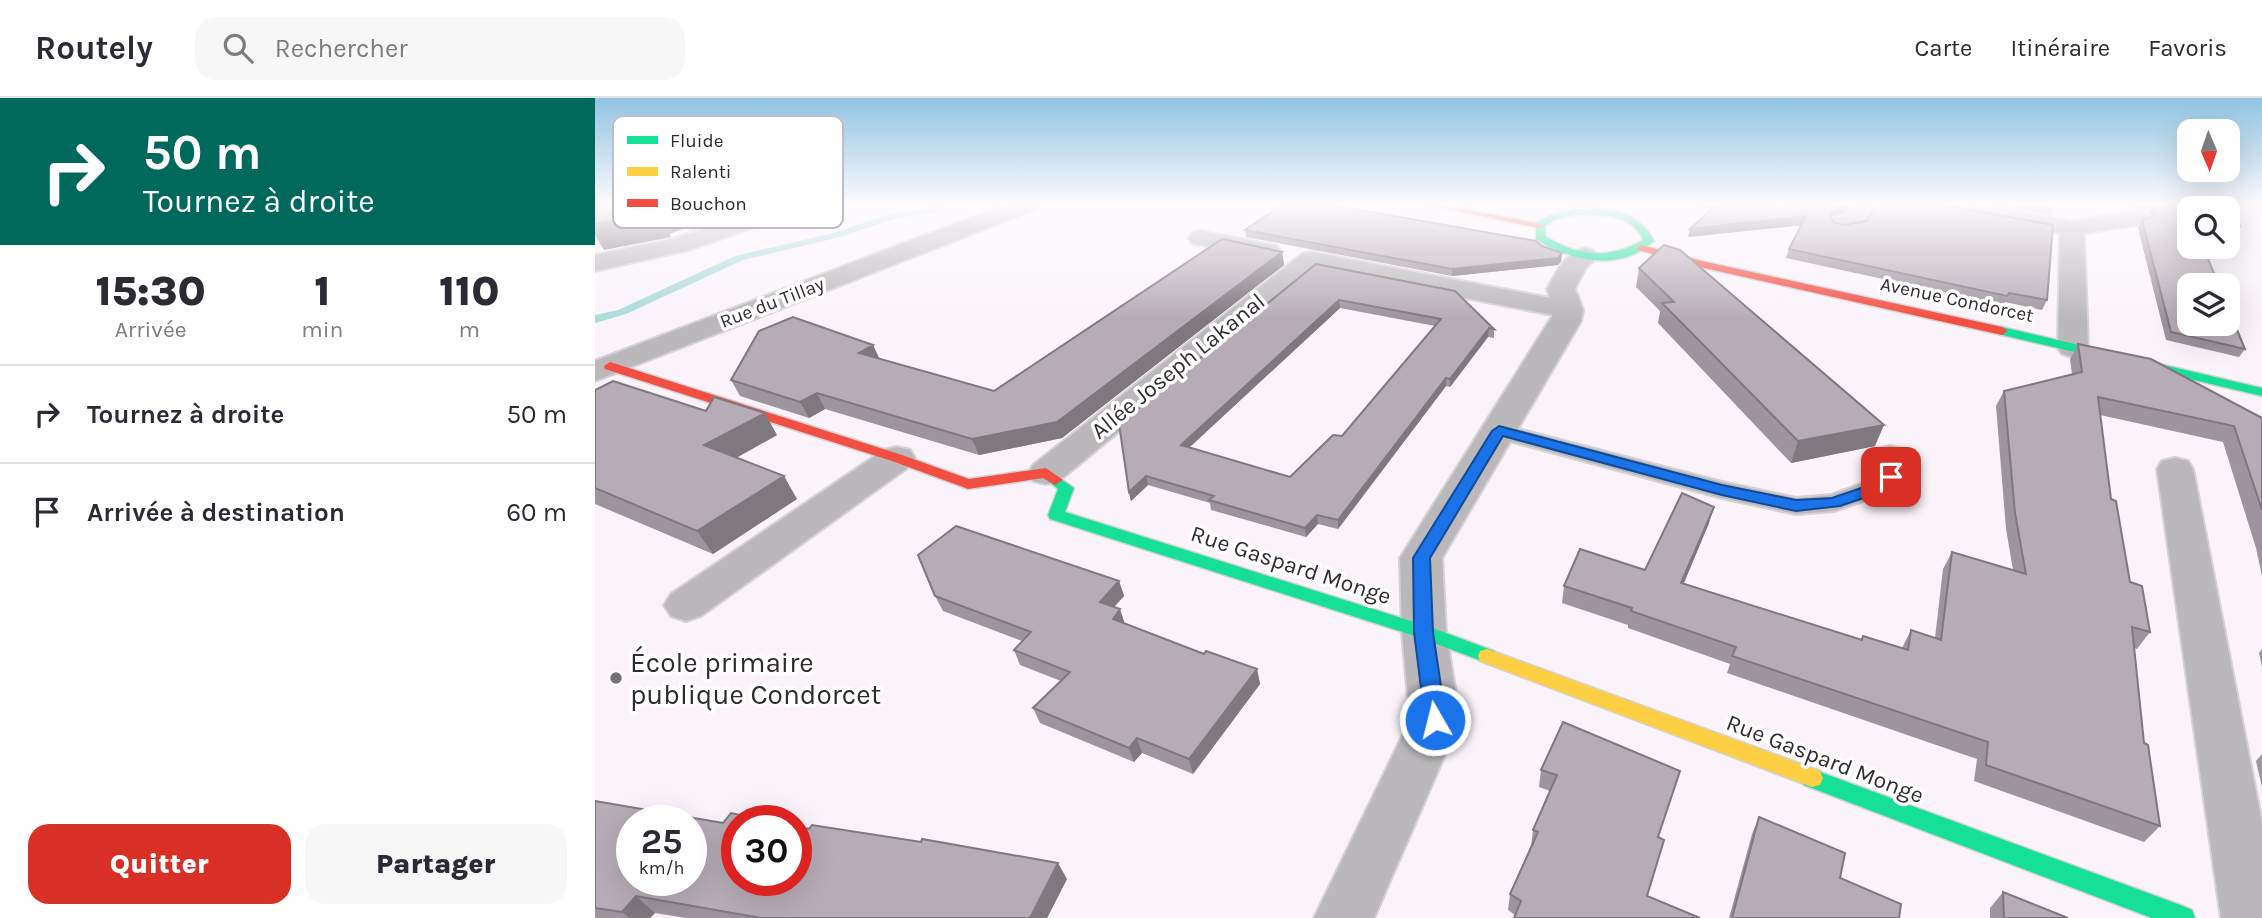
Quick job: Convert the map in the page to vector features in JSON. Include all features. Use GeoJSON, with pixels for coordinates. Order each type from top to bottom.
{"type":"FeatureCollection","features":[{"type":"Feature","properties":{"kind":"street"},"geometry":{"type":"LineString","coordinates":[[595,263],[687,242]]}},
{"type":"Feature","properties":{"kind":"street","name":"Rue du Tillay"},"geometry":{"type":"LineString","coordinates":[[602,369],[929,242]]}},
{"type":"Feature","properties":{"kind":"street"},"geometry":{"type":"LineString","coordinates":[[1222,242],[1569,310]]}},
{"type":"Feature","properties":{"kind":"street"},"geometry":{"type":"LineString","coordinates":[[1545,242],[1585,256],[1618,256],[1642,248],[1648,242]]}},
{"type":"Feature","properties":{"kind":"street"},"geometry":{"type":"LineString","coordinates":[[2072,242],[2073,348]]}},
{"type":"Feature","properties":{"kind":"street","name":"Avenue Condorcet"},"geometry":{"type":"LineString","coordinates":[[1642,248],[1727,270],[2262,392]]}},
{"type":"Feature","properties":{"kind":"street"},"geometry":{"type":"LineString","coordinates":[[1344,918],[1435,720],[1424,632],[1421,558],[1566,321],[1569,310],[1561,289],[1574,265],[1585,256]]}},
{"type":"Feature","properties":{"kind":"street","name":"Allée Joseph Lakanal"},"geometry":{"type":"LineString","coordinates":[[1045,473],[1311,260]]}},
{"type":"Feature","properties":{"kind":"street"},"geometry":{"type":"LineString","coordinates":[[602,369],[897,458],[968,484],[1045,473]]}},
{"type":"Feature","properties":{"kind":"street"},"geometry":{"type":"LineString","coordinates":[[686,605],[897,458]]}},
{"type":"Feature","properties":{"kind":"street"},"geometry":{"type":"LineString","coordinates":[[2175,468],[2251,918]]}},
{"type":"Feature","properties":{"kind":"street","name":"Rue Gaspard Monge"},"geometry":{"type":"LineString","coordinates":[[1045,473],[1066,488],[1056,515],[1424,632],[2183,918]]}},
{"type":"Feature","properties":{"kind":"lane"},"geometry":{"type":"LineString","coordinates":[[1499,431],[1722,490],[1796,506],[1834,503],[1872,489],[1891,477],[1894,459],[1889,453]]}},
{"type":"Feature","properties":{"kind":"building"},"geometry":{"type":"Polygon","coordinates":[[[1217,242],[1237,242],[1282,252],[1057,422],[972,439],[817,393],[800,402],[731,380],[759,331],[793,317],[873,345],[859,353],[994,391],[1217,242]]]}},
{"type":"Feature","properties":{"kind":"building"},"geometry":{"type":"Polygon","coordinates":[[[1310,242],[1538,242],[1562,253],[1558,258],[1452,269],[1310,242]]]}},
{"type":"Feature","properties":{"kind":"building"},"geometry":{"type":"Polygon","coordinates":[[[1792,242],[2052,242],[2047,300],[2009,293],[2007,296],[1789,249],[1792,242]]]}},
{"type":"Feature","properties":{"kind":"building"},"geometry":{"type":"Polygon","coordinates":[[[2148,242],[2177,242],[2177,259],[2208,259],[2214,273],[2177,273],[2177,333],[2171,332],[2148,242]]]}},
{"type":"Feature","properties":{"kind":"building"},"geometry":{"type":"Polygon","coordinates":[[[1664,245],[1680,250],[1884,425],[1798,441],[1662,303],[1674,302],[1639,268],[1664,245]]]}},
{"type":"Feature","properties":{"kind":"building"},"geometry":{"type":"Polygon","coordinates":[[[1316,264],[1455,291],[1494,329],[1489,328],[1450,379],[1446,378],[1338,520],[1317,515],[1305,528],[1209,500],[1214,496],[1146,476],[1129,492],[1119,424],[1316,264]],[[1339,300],[1181,445],[1290,477],[1333,435],[1342,436],[1441,319],[1339,300]]]}},
{"type":"Feature","properties":{"kind":"building"},"geometry":{"type":"Polygon","coordinates":[[[2188,336],[2240,336],[2245,349],[2188,336]]]}},
{"type":"Feature","properties":{"kind":"building"},"geometry":{"type":"Polygon","coordinates":[[[2078,344],[2151,359],[2262,418],[2262,510],[2234,426],[2098,397],[2111,499],[2116,501],[2130,582],[2142,586],[2150,632],[2132,627],[2144,743],[2148,745],[2160,826],[1986,765],[1988,742],[1732,656],[1736,647],[1564,586],[1580,549],[1645,570],[1682,493],[1714,507],[1681,583],[1862,640],[1863,636],[1908,650],[1911,630],[1941,640],[1952,552],[2026,574],[2015,513],[2004,391],[2082,372],[2078,344]]]}},
{"type":"Feature","properties":{"kind":"building"},"geometry":{"type":"Polygon","coordinates":[[[613,381],[706,411],[714,397],[765,413],[704,445],[784,476],[697,531],[595,488],[595,390],[613,381]]]}},
{"type":"Feature","properties":{"kind":"building"},"geometry":{"type":"Polygon","coordinates":[[[956,526],[1119,581],[1100,602],[1120,609],[1113,619],[1204,654],[1206,651],[1257,669],[1189,759],[1137,738],[1129,748],[1033,708],[1070,672],[1014,650],[1031,632],[935,596],[918,555],[956,526]]]}},
{"type":"Feature","properties":{"kind":"building"},"geometry":{"type":"Polygon","coordinates":[[[1563,722],[1680,771],[1658,837],[1664,840],[1647,896],[1700,918],[1514,918],[1521,901],[1510,894],[1538,832],[1533,830],[1557,775],[1541,770],[1563,722]]]}},
{"type":"Feature","properties":{"kind":"building"},"geometry":{"type":"Polygon","coordinates":[[[595,801],[618,805],[616,805],[616,896],[636,896],[622,912],[595,908],[595,801]]]}},
{"type":"Feature","properties":{"kind":"building"},"geometry":{"type":"Polygon","coordinates":[[[1759,817],[1845,853],[1840,878],[1901,904],[1899,918],[1732,918],[1759,817]]]}},
{"type":"Feature","properties":{"kind":"building"},"geometry":{"type":"Polygon","coordinates":[[[707,820],[721,823],[721,896],[812,896],[812,825],[921,842],[922,839],[1058,863],[1030,918],[761,918],[636,896],[707,896],[707,820]]]}},
{"type":"Feature","properties":{"kind":"building"},"geometry":{"type":"Polygon","coordinates":[[[2003,892],[2068,918],[2004,918],[2003,892]]]}},
{"type":"Feature","properties":{"kind":"waterway"},"geometry":{"type":"LineString","coordinates":[[595,319],[622,312],[739,258],[805,242]]}},
{"type":"Feature","properties":{"kind":"traffic: fast"},"geometry":{"type":"LineString","coordinates":[[1549,242],[1580,255],[1608,257],[1623,254],[1647,242]]}},
{"type":"Feature","properties":{"kind":"traffic: fast"},"geometry":{"type":"LineString","coordinates":[[2002,331],[2262,392]]}},
{"type":"Feature","properties":{"kind":"traffic: fast"},"geometry":{"type":"LineString","coordinates":[[1055,480],[1066,488],[1056,515],[1424,632],[1487,656]]}},
{"type":"Feature","properties":{"kind":"traffic: fast"},"geometry":{"type":"LineString","coordinates":[[1812,778],[2183,918]]}},
{"type":"Feature","properties":{"kind":"traffic: slow"},"geometry":{"type":"LineString","coordinates":[[1487,656],[1812,778]]}},
{"type":"Feature","properties":{"kind":"traffic: jam"},"geometry":{"type":"LineString","coordinates":[[1642,248],[1700,264],[2002,331]]}},
{"type":"Feature","properties":{"kind":"traffic: jam"},"geometry":{"type":"LineString","coordinates":[[610,366],[897,458],[968,484],[1046,473],[1055,480]]}},
{"type":"Feature","properties":{"kind":"place","name":"École primaire publique Condorcet"},"geometry":{"type":"Point","coordinates":[616,678]}},
{"type":"Feature","properties":{"kind":"route"},"geometry":{"type":"LineString","coordinates":[[1435,720],[1424,632],[1421,558],[1499,431],[1722,490],[1796,506],[1834,503],[1872,489],[1891,477]]}}]}
